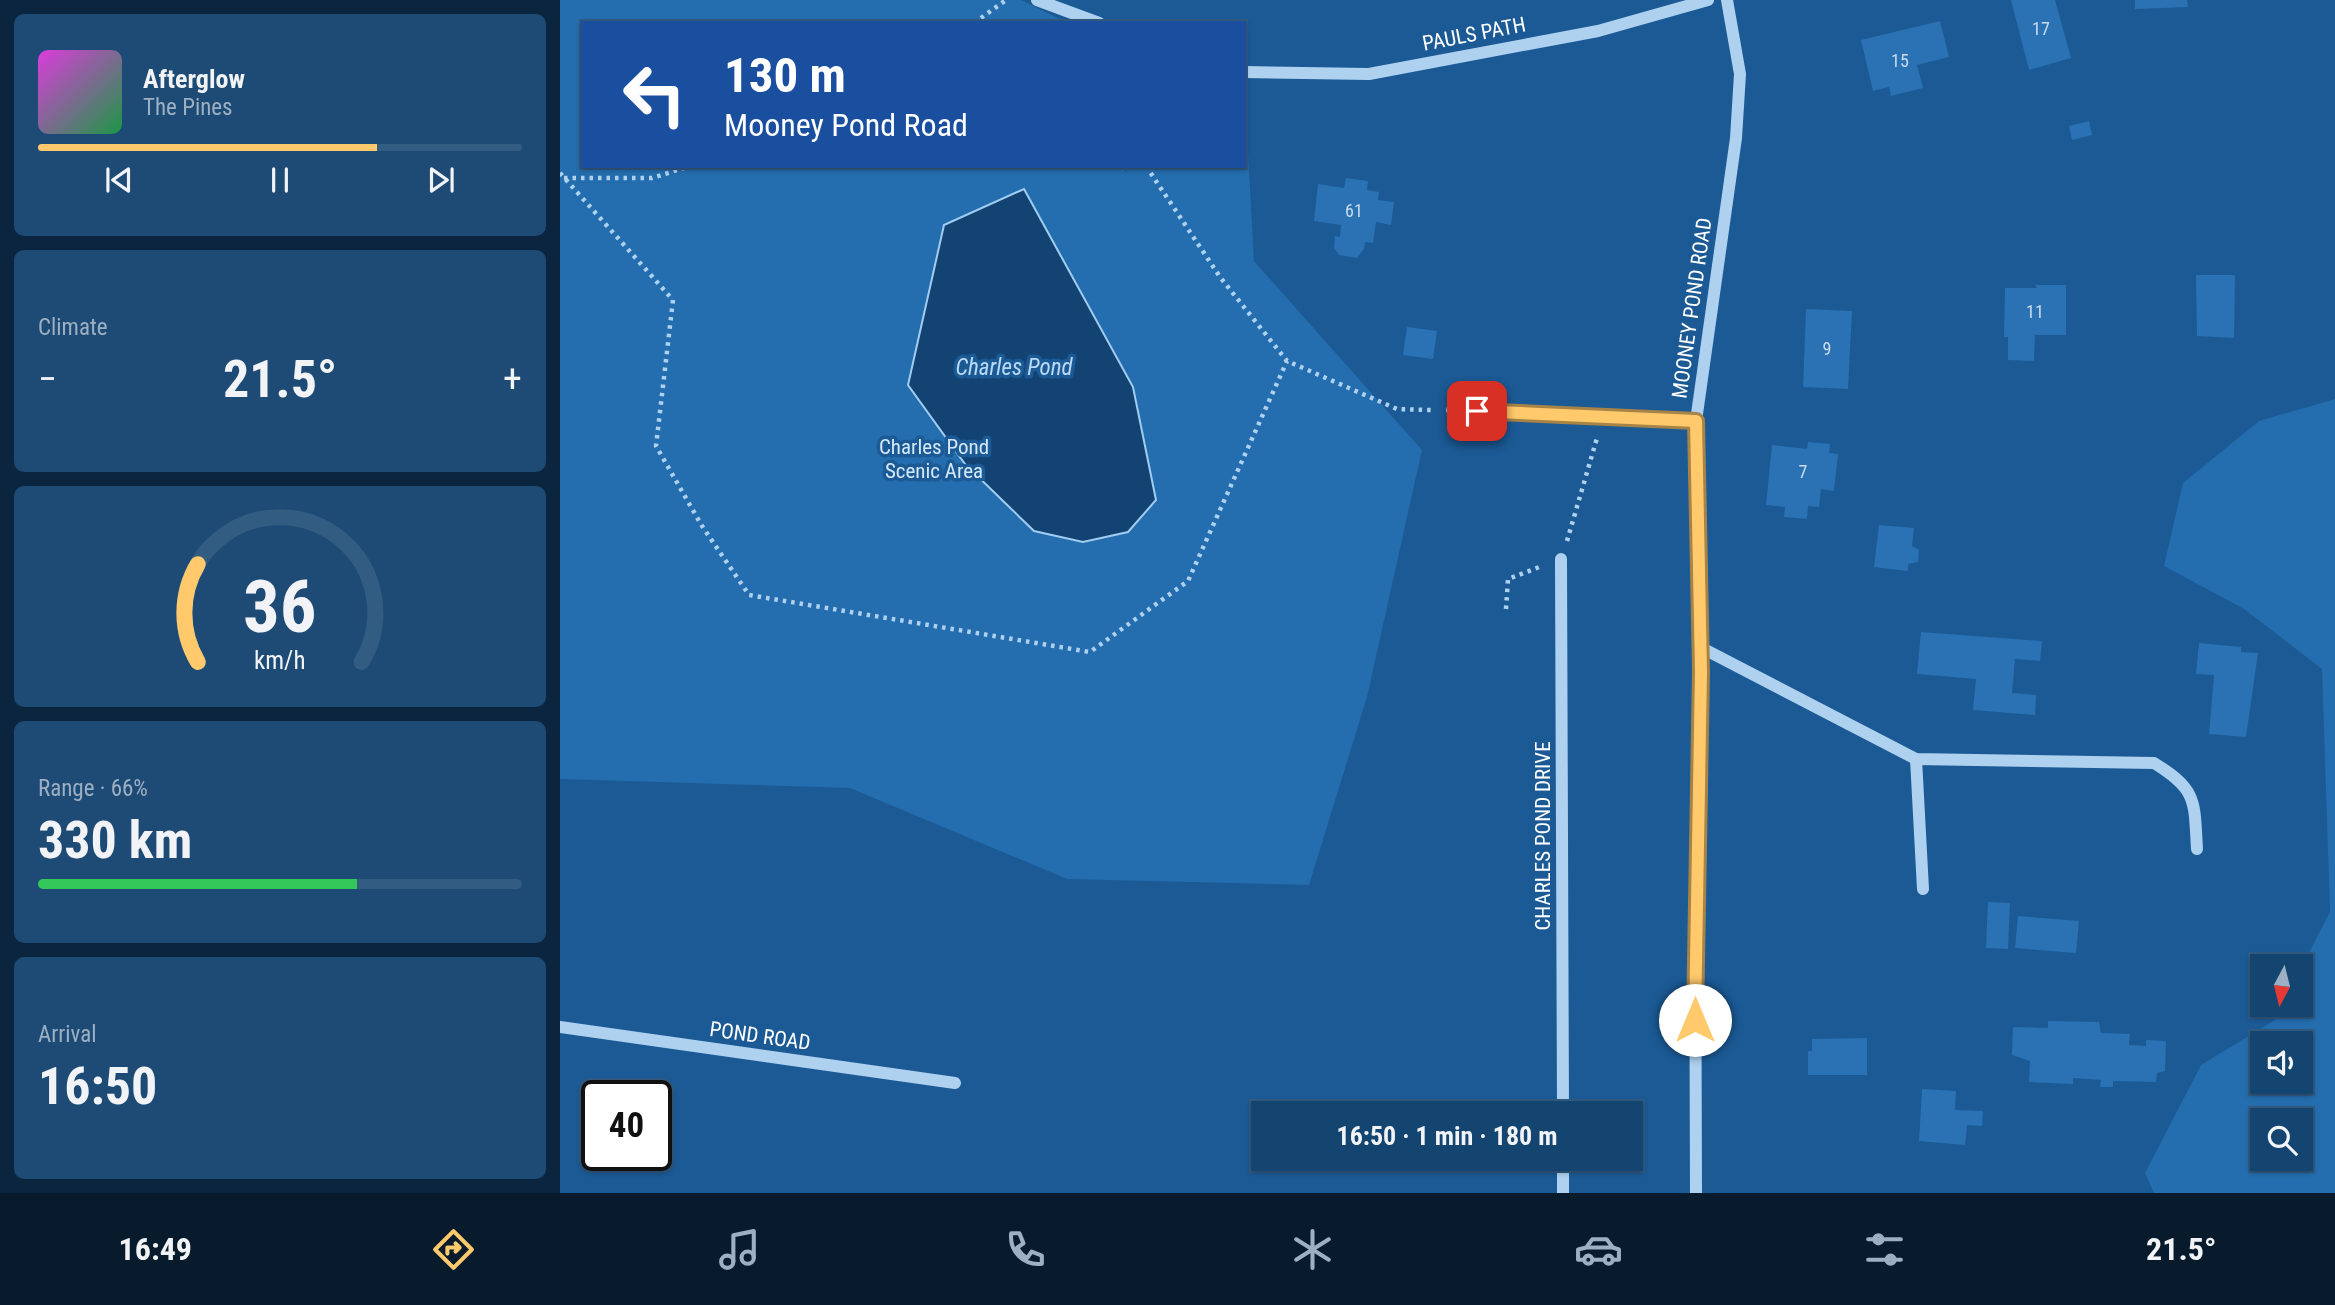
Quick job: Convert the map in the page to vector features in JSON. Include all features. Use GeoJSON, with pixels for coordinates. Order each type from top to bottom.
{"type":"FeatureCollection","features":[{"type":"Feature","properties":{"kind":"street"},"geometry":{"type":"LineString","coordinates":[[1037,0],[1095,21]]}},
{"type":"Feature","properties":{"kind":"street","name":"PAULS PATH"},"geometry":{"type":"LineString","coordinates":[[1246,72],[1369,74],[1598,31],[1707,0]]}},
{"type":"Feature","properties":{"kind":"street","name":"MOONEY POND ROAD"},"geometry":{"type":"LineString","coordinates":[[1452,410],[1696,421],[1736,138],[1740,74],[1727,0]]}},
{"type":"Feature","properties":{"kind":"street"},"geometry":{"type":"LineString","coordinates":[[1696,421],[1700,647],[1695,867],[1696,1193]]}},
{"type":"Feature","properties":{"kind":"street","name":"CHARLES POND DRIVE"},"geometry":{"type":"LineString","coordinates":[[1561,559],[1563,1101]]}},
{"type":"Feature","properties":{"kind":"street"},"geometry":{"type":"LineString","coordinates":[[1700,647],[1916,759],[2154,763],[2179,778],[2189,791],[2194,807],[2197,849]]}},
{"type":"Feature","properties":{"kind":"street"},"geometry":{"type":"LineString","coordinates":[[1916,759],[1923,889]]}},
{"type":"Feature","properties":{"kind":"street","name":"POND ROAD"},"geometry":{"type":"LineString","coordinates":[[560,1027],[955,1083]]}},
{"type":"Feature","properties":{"kind":"street"},"geometry":{"type":"LineString","coordinates":[[1563,1171],[1563,1193]]}},
{"type":"Feature","properties":{"kind":"path"},"geometry":{"type":"LineString","coordinates":[[977,21],[1006,0]]}},
{"type":"Feature","properties":{"kind":"path"},"geometry":{"type":"LineString","coordinates":[[564,178],[652,178],[684,168]]}},
{"type":"Feature","properties":{"kind":"path"},"geometry":{"type":"LineString","coordinates":[[1147,168],[1220,277],[1287,361],[1397,409],[1452,410]]}},
{"type":"Feature","properties":{"kind":"path"},"geometry":{"type":"LineString","coordinates":[[560,173],[673,300],[656,446],[702,526],[749,595],[1090,652],[1188,581],[1287,361]]}},
{"type":"Feature","properties":{"kind":"path"},"geometry":{"type":"LineString","coordinates":[[1506,609],[1508,579],[1561,559],[1603,417]]}},
{"type":"Feature","properties":{"kind":"green space","name":"Charles Pond Scenic Area"},"geometry":{"type":"Polygon","coordinates":[[[560,0],[1021,0],[1064,21],[581,21],[581,168],[1124,168],[1125,172],[1130,168],[1246,168],[1246,116],[1254,261],[1422,450],[1367,697],[1309,885],[1067,879],[850,788],[560,779],[560,0]]]}},
{"type":"Feature","properties":{"kind":"green space"},"geometry":{"type":"Polygon","coordinates":[[[2335,399],[2335,1193],[2154,1193],[2145,1173],[2201,1065],[2250,1035],[2250,1094],[2313,1094],[2313,1031],[2257,1031],[2277,1017],[2314,1017],[2314,954],[2308,954],[2330,912],[2322,669],[2244,609],[2164,566],[2183,483],[2259,421],[2335,399]]]}},
{"type":"Feature","properties":{"kind":"water","name":"Charles Pond"},"geometry":{"type":"Polygon","coordinates":[[[1024,189],[1133,387],[1156,500],[1128,532],[1083,542],[1034,531],[965,464],[908,385],[944,225],[1024,189]]]}},
{"type":"Feature","properties":{"kind":"building"},"geometry":{"type":"Polygon","coordinates":[[[2011,0],[2055,0],[2071,58],[2029,70],[2011,0]]]}},
{"type":"Feature","properties":{"kind":"building"},"geometry":{"type":"Polygon","coordinates":[[[2135,0],[2187,0],[2188,7],[2135,9],[2135,0]]]}},
{"type":"Feature","properties":{"kind":"building"},"geometry":{"type":"Polygon","coordinates":[[[1940,21],[1949,57],[1917,65],[1923,88],[1891,96],[1889,87],[1873,91],[1861,40],[1940,21]]]}},
{"type":"Feature","properties":{"kind":"building"},"geometry":{"type":"Polygon","coordinates":[[[2089,121],[2092,135],[2072,140],[2069,126],[2089,121]]]}},
{"type":"Feature","properties":{"kind":"building"},"geometry":{"type":"Polygon","coordinates":[[[1346,178],[1368,181],[1367,190],[1379,192],[1378,200],[1394,202],[1391,225],[1376,222],[1373,243],[1365,242],[1364,249],[1357,258],[1339,255],[1334,248],[1335,236],[1340,237],[1341,225],[1314,221],[1318,184],[1344,188],[1346,178]]]}},
{"type":"Feature","properties":{"kind":"building"},"geometry":{"type":"Polygon","coordinates":[[[2196,275],[2235,275],[2234,338],[2197,336],[2196,275]]]}},
{"type":"Feature","properties":{"kind":"building"},"geometry":{"type":"Polygon","coordinates":[[[2035,285],[2066,285],[2066,335],[2035,335],[2034,361],[2008,360],[2008,337],[2004,337],[2005,288],[2037,288],[2035,285]]]}},
{"type":"Feature","properties":{"kind":"building"},"geometry":{"type":"Polygon","coordinates":[[[1806,309],[1852,311],[1848,389],[1803,387],[1806,309]]]}},
{"type":"Feature","properties":{"kind":"building"},"geometry":{"type":"Polygon","coordinates":[[[1407,327],[1437,331],[1433,359],[1403,355],[1407,327]]]}},
{"type":"Feature","properties":{"kind":"building"},"geometry":{"type":"Polygon","coordinates":[[[1808,442],[1830,444],[1829,453],[1838,454],[1834,491],[1821,489],[1819,507],[1808,506],[1807,519],[1784,517],[1785,507],[1766,505],[1772,445],[1807,449],[1808,442]]]}},
{"type":"Feature","properties":{"kind":"building"},"geometry":{"type":"Polygon","coordinates":[[[1879,525],[1914,528],[1912,546],[1919,550],[1918,562],[1908,564],[1908,571],[1874,567],[1879,525]]]}},
{"type":"Feature","properties":{"kind":"building"},"geometry":{"type":"Polygon","coordinates":[[[1921,632],[2042,641],[2040,661],[2015,659],[2012,693],[2036,695],[2035,715],[1973,710],[1976,679],[1917,674],[1921,632]]]}},
{"type":"Feature","properties":{"kind":"building"},"geometry":{"type":"Polygon","coordinates":[[[2199,643],[2241,647],[2241,652],[2258,653],[2246,737],[2209,734],[2214,675],[2196,674],[2199,643]]]}},
{"type":"Feature","properties":{"kind":"building"},"geometry":{"type":"Polygon","coordinates":[[[1988,902],[2010,903],[2008,949],[1986,948],[1988,902]]]}},
{"type":"Feature","properties":{"kind":"building"},"geometry":{"type":"Polygon","coordinates":[[[2018,916],[2079,921],[2076,953],[2015,948],[2018,916]]]}},
{"type":"Feature","properties":{"kind":"building"},"geometry":{"type":"Polygon","coordinates":[[[2048,1021],[2099,1022],[2101,1033],[2130,1034],[2129,1045],[2146,1046],[2146,1040],[2166,1041],[2165,1071],[2157,1073],[2156,1082],[2113,1081],[2113,1087],[2100,1087],[2101,1080],[2073,1078],[2073,1084],[2029,1082],[2030,1061],[2012,1055],[2013,1027],[2048,1028],[2048,1021]]]}},
{"type":"Feature","properties":{"kind":"building"},"geometry":{"type":"Polygon","coordinates":[[[1867,1038],[1867,1075],[1808,1075],[1808,1051],[1812,1051],[1812,1039],[1867,1038]]]}},
{"type":"Feature","properties":{"kind":"building"},"geometry":{"type":"Polygon","coordinates":[[[1922,1089],[1956,1091],[1955,1110],[1983,1111],[1982,1126],[1967,1125],[1965,1145],[1919,1141],[1922,1089]]]}},
{"type":"Feature","properties":{"kind":"route"},"geometry":{"type":"LineString","coordinates":[[1477,411],[1696,421],[1701,671],[1695,867],[1695,1020]]}}]}
